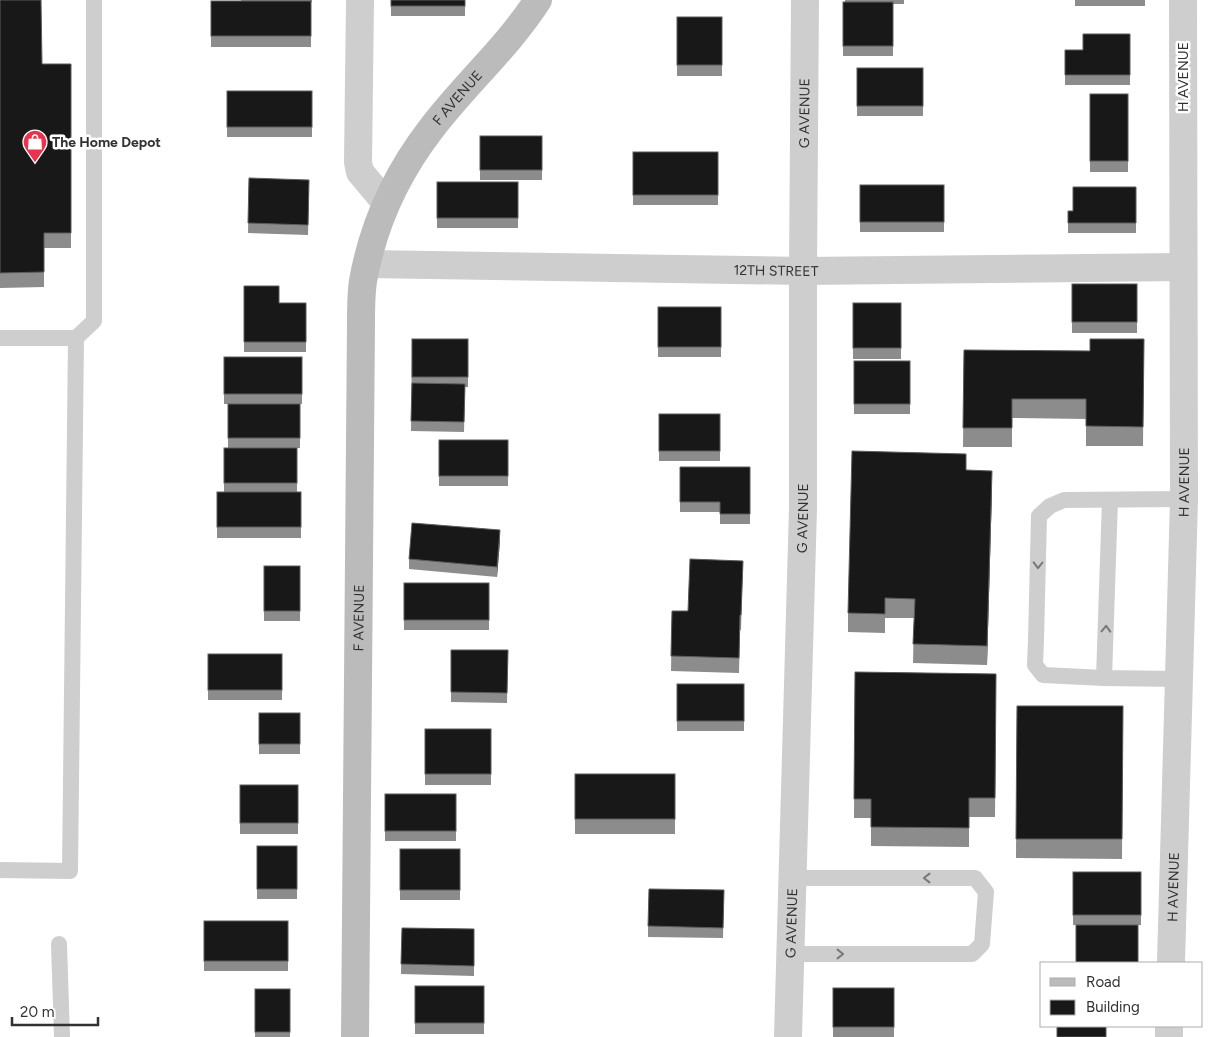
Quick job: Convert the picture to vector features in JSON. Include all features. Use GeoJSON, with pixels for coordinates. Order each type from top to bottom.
{"type":"FeatureCollection","features":[{"type":"Feature","properties":{"kind":"street"},"geometry":{"type":"LineString","coordinates":[[360,0],[358,162],[360,172],[386,203]]}},
{"type":"Feature","properties":{"kind":"street","name":"F AVENUE"},"geometry":{"type":"LineString","coordinates":[[355,1037],[361,322],[363,282],[386,203],[409,160],[431,128],[516,32],[538,0]]}},
{"type":"Feature","properties":{"kind":"street","name":"G AVENUE"},"geometry":{"type":"LineString","coordinates":[[788,1037],[803,508],[805,0]]}},
{"type":"Feature","properties":{"kind":"street","name":"H AVENUE"},"geometry":{"type":"LineString","coordinates":[[1171,962],[1184,499],[1183,0]]}},
{"type":"Feature","properties":{"kind":"street","name":"12TH STREET"},"geometry":{"type":"LineString","coordinates":[[367,264],[803,271],[1184,267]]}},
{"type":"Feature","properties":{"kind":"lane"},"geometry":{"type":"LineString","coordinates":[[0,338],[76,338],[94,321],[94,0]]}},
{"type":"Feature","properties":{"kind":"lane"},"geometry":{"type":"LineString","coordinates":[[0,870],[70,871],[76,338]]}},
{"type":"Feature","properties":{"kind":"lane"},"geometry":{"type":"LineString","coordinates":[[1178,679],[1043,675],[1034,665],[1039,516],[1050,506],[1064,500],[1184,499]]}},
{"type":"Feature","properties":{"kind":"lane"},"geometry":{"type":"LineString","coordinates":[[1104,678],[1110,500]]}},
{"type":"Feature","properties":{"kind":"lane"},"geometry":{"type":"LineString","coordinates":[[791,954],[972,954],[982,944],[986,892],[975,878],[793,878]]}},
{"type":"Feature","properties":{"kind":"lane"},"geometry":{"type":"LineString","coordinates":[[59,944],[62,1037]]}},
{"type":"Feature","properties":{"kind":"building","name":"The Home Depot"},"geometry":{"type":"Polygon","coordinates":[[[0,0],[41,0],[42,64],[71,64],[71,233],[44,233],[44,272],[0,273],[0,0]]]}},
{"type":"Feature","properties":{"kind":"building"},"geometry":{"type":"Polygon","coordinates":[[[391,0],[465,0],[465,6],[391,6],[391,0]]]}},
{"type":"Feature","properties":{"kind":"building"},"geometry":{"type":"Polygon","coordinates":[[[211,1],[311,1],[311,36],[211,36],[211,1]]]}},
{"type":"Feature","properties":{"kind":"building"},"geometry":{"type":"Polygon","coordinates":[[[843,2],[893,2],[893,46],[843,46],[843,2]]]}},
{"type":"Feature","properties":{"kind":"building"},"geometry":{"type":"Polygon","coordinates":[[[677,17],[722,17],[722,65],[677,65],[677,17]]]}},
{"type":"Feature","properties":{"kind":"building"},"geometry":{"type":"Polygon","coordinates":[[[1083,34],[1130,34],[1130,75],[1065,75],[1065,50],[1083,50],[1083,34]]]}},
{"type":"Feature","properties":{"kind":"building"},"geometry":{"type":"Polygon","coordinates":[[[857,68],[923,68],[923,106],[857,106],[857,68]]]}},
{"type":"Feature","properties":{"kind":"building"},"geometry":{"type":"Polygon","coordinates":[[[227,91],[312,91],[312,127],[227,127],[227,91]]]}},
{"type":"Feature","properties":{"kind":"building"},"geometry":{"type":"Polygon","coordinates":[[[1090,94],[1128,94],[1128,161],[1090,161],[1090,94]]]}},
{"type":"Feature","properties":{"kind":"building"},"geometry":{"type":"Polygon","coordinates":[[[480,136],[542,136],[542,170],[480,170],[480,136]]]}},
{"type":"Feature","properties":{"kind":"building"},"geometry":{"type":"Polygon","coordinates":[[[633,152],[718,152],[718,195],[633,195],[633,152]]]}},
{"type":"Feature","properties":{"kind":"building"},"geometry":{"type":"Polygon","coordinates":[[[249,178],[309,180],[308,225],[248,223],[249,178]]]}},
{"type":"Feature","properties":{"kind":"building"},"geometry":{"type":"Polygon","coordinates":[[[437,182],[518,182],[518,218],[437,218],[437,182]]]}},
{"type":"Feature","properties":{"kind":"building"},"geometry":{"type":"Polygon","coordinates":[[[860,185],[944,185],[944,222],[860,222],[860,185]]]}},
{"type":"Feature","properties":{"kind":"building"},"geometry":{"type":"Polygon","coordinates":[[[1073,187],[1136,187],[1136,223],[1068,223],[1068,211],[1073,211],[1073,187]]]}},
{"type":"Feature","properties":{"kind":"building"},"geometry":{"type":"Polygon","coordinates":[[[1072,284],[1137,284],[1137,322],[1072,322],[1072,284]]]}},
{"type":"Feature","properties":{"kind":"building"},"geometry":{"type":"Polygon","coordinates":[[[244,286],[279,286],[279,303],[306,303],[306,342],[244,342],[244,286]]]}},
{"type":"Feature","properties":{"kind":"building"},"geometry":{"type":"Polygon","coordinates":[[[853,303],[901,303],[901,348],[853,348],[853,303]]]}},
{"type":"Feature","properties":{"kind":"building"},"geometry":{"type":"Polygon","coordinates":[[[658,307],[721,307],[721,347],[658,347],[658,307]]]}},
{"type":"Feature","properties":{"kind":"building"},"geometry":{"type":"Polygon","coordinates":[[[412,339],[468,339],[468,377],[412,377],[412,339]]]}},
{"type":"Feature","properties":{"kind":"building"},"geometry":{"type":"Polygon","coordinates":[[[1090,339],[1144,339],[1143,427],[1086,426],[1086,399],[1012,399],[1012,428],[963,428],[964,350],[1090,351],[1090,339]]]}},
{"type":"Feature","properties":{"kind":"building"},"geometry":{"type":"Polygon","coordinates":[[[224,357],[302,357],[302,394],[224,394],[224,357]]]}},
{"type":"Feature","properties":{"kind":"building"},"geometry":{"type":"Polygon","coordinates":[[[854,361],[910,361],[910,404],[854,404],[854,361]]]}},
{"type":"Feature","properties":{"kind":"building"},"geometry":{"type":"Polygon","coordinates":[[[412,383],[465,384],[464,422],[411,421],[412,383]]]}},
{"type":"Feature","properties":{"kind":"building"},"geometry":{"type":"Polygon","coordinates":[[[228,404],[300,404],[300,438],[228,438],[228,404]]]}},
{"type":"Feature","properties":{"kind":"building"},"geometry":{"type":"Polygon","coordinates":[[[659,414],[720,414],[720,451],[659,451],[659,414]]]}},
{"type":"Feature","properties":{"kind":"building"},"geometry":{"type":"Polygon","coordinates":[[[439,440],[508,440],[508,476],[439,476],[439,440]]]}},
{"type":"Feature","properties":{"kind":"building"},"geometry":{"type":"Polygon","coordinates":[[[224,448],[297,448],[297,483],[224,483],[224,448]]]}},
{"type":"Feature","properties":{"kind":"building"},"geometry":{"type":"Polygon","coordinates":[[[852,451],[966,454],[966,470],[992,471],[987,646],[913,644],[915,599],[885,598],[885,614],[848,613],[852,451]]]}},
{"type":"Feature","properties":{"kind":"building"},"geometry":{"type":"Polygon","coordinates":[[[680,467],[750,467],[750,514],[720,514],[720,502],[680,502],[680,467]]]}},
{"type":"Feature","properties":{"kind":"building"},"geometry":{"type":"Polygon","coordinates":[[[217,492],[301,492],[301,527],[217,527],[217,492]]]}},
{"type":"Feature","properties":{"kind":"building"},"geometry":{"type":"Polygon","coordinates":[[[412,523],[500,530],[497,567],[409,559],[412,523]]]}},
{"type":"Feature","properties":{"kind":"building"},"geometry":{"type":"Polygon","coordinates":[[[690,559],[743,561],[739,658],[671,656],[672,611],[688,611],[690,559]]]}},
{"type":"Feature","properties":{"kind":"building"},"geometry":{"type":"Polygon","coordinates":[[[264,566],[300,566],[300,611],[264,611],[264,566]]]}},
{"type":"Feature","properties":{"kind":"building"},"geometry":{"type":"Polygon","coordinates":[[[404,583],[489,583],[489,620],[404,620],[404,583]]]}},
{"type":"Feature","properties":{"kind":"building"},"geometry":{"type":"Polygon","coordinates":[[[451,650],[508,650],[507,693],[451,692],[451,650]]]}},
{"type":"Feature","properties":{"kind":"building"},"geometry":{"type":"Polygon","coordinates":[[[208,654],[282,654],[282,690],[208,690],[208,654]]]}},
{"type":"Feature","properties":{"kind":"building"},"geometry":{"type":"Polygon","coordinates":[[[855,672],[996,674],[995,798],[969,798],[969,828],[871,827],[871,799],[854,799],[855,672]]]}},
{"type":"Feature","properties":{"kind":"building"},"geometry":{"type":"Polygon","coordinates":[[[677,684],[744,684],[744,721],[677,721],[677,684]]]}},
{"type":"Feature","properties":{"kind":"building"},"geometry":{"type":"Polygon","coordinates":[[[1017,706],[1123,706],[1122,839],[1016,839],[1017,706]]]}},
{"type":"Feature","properties":{"kind":"building"},"geometry":{"type":"Polygon","coordinates":[[[259,713],[300,713],[300,744],[259,744],[259,713]]]}},
{"type":"Feature","properties":{"kind":"building"},"geometry":{"type":"Polygon","coordinates":[[[425,729],[491,729],[491,774],[425,774],[425,729]]]}},
{"type":"Feature","properties":{"kind":"building"},"geometry":{"type":"Polygon","coordinates":[[[575,774],[675,774],[675,819],[575,819],[575,774]]]}},
{"type":"Feature","properties":{"kind":"building"},"geometry":{"type":"Polygon","coordinates":[[[240,785],[298,785],[298,823],[240,823],[240,785]]]}},
{"type":"Feature","properties":{"kind":"building"},"geometry":{"type":"Polygon","coordinates":[[[385,794],[456,794],[456,831],[385,831],[385,794]]]}},
{"type":"Feature","properties":{"kind":"building"},"geometry":{"type":"Polygon","coordinates":[[[257,846],[297,846],[297,889],[257,889],[257,846]]]}},
{"type":"Feature","properties":{"kind":"building"},"geometry":{"type":"Polygon","coordinates":[[[400,849],[460,849],[460,890],[400,890],[400,849]]]}},
{"type":"Feature","properties":{"kind":"building"},"geometry":{"type":"Polygon","coordinates":[[[1073,872],[1141,872],[1141,915],[1073,915],[1073,872]]]}},
{"type":"Feature","properties":{"kind":"building"},"geometry":{"type":"Polygon","coordinates":[[[649,889],[724,890],[723,928],[648,926],[649,889]]]}},
{"type":"Feature","properties":{"kind":"building"},"geometry":{"type":"Polygon","coordinates":[[[204,921],[288,921],[288,961],[204,961],[204,921]]]}},
{"type":"Feature","properties":{"kind":"building"},"geometry":{"type":"Polygon","coordinates":[[[1076,925],[1138,925],[1138,962],[1076,962],[1076,925]]]}},
{"type":"Feature","properties":{"kind":"building"},"geometry":{"type":"Polygon","coordinates":[[[402,928],[474,929],[474,966],[401,964],[402,928]]]}},
{"type":"Feature","properties":{"kind":"building"},"geometry":{"type":"Polygon","coordinates":[[[415,986],[484,986],[484,1023],[415,1023],[415,986]]]}},
{"type":"Feature","properties":{"kind":"building"},"geometry":{"type":"Polygon","coordinates":[[[833,988],[894,988],[894,1027],[833,1027],[833,988]]]}},
{"type":"Feature","properties":{"kind":"building"},"geometry":{"type":"Polygon","coordinates":[[[255,989],[290,989],[290,1032],[255,1032],[255,989]]]}},
{"type":"Feature","properties":{"kind":"building"},"geometry":{"type":"Polygon","coordinates":[[[1057,1027],[1106,1027],[1106,1037],[1057,1037],[1057,1027]]]}},
{"type":"Feature","properties":{"kind":"place","name":"The Home Depot"},"geometry":{"type":"Point","coordinates":[35,163]}}]}
